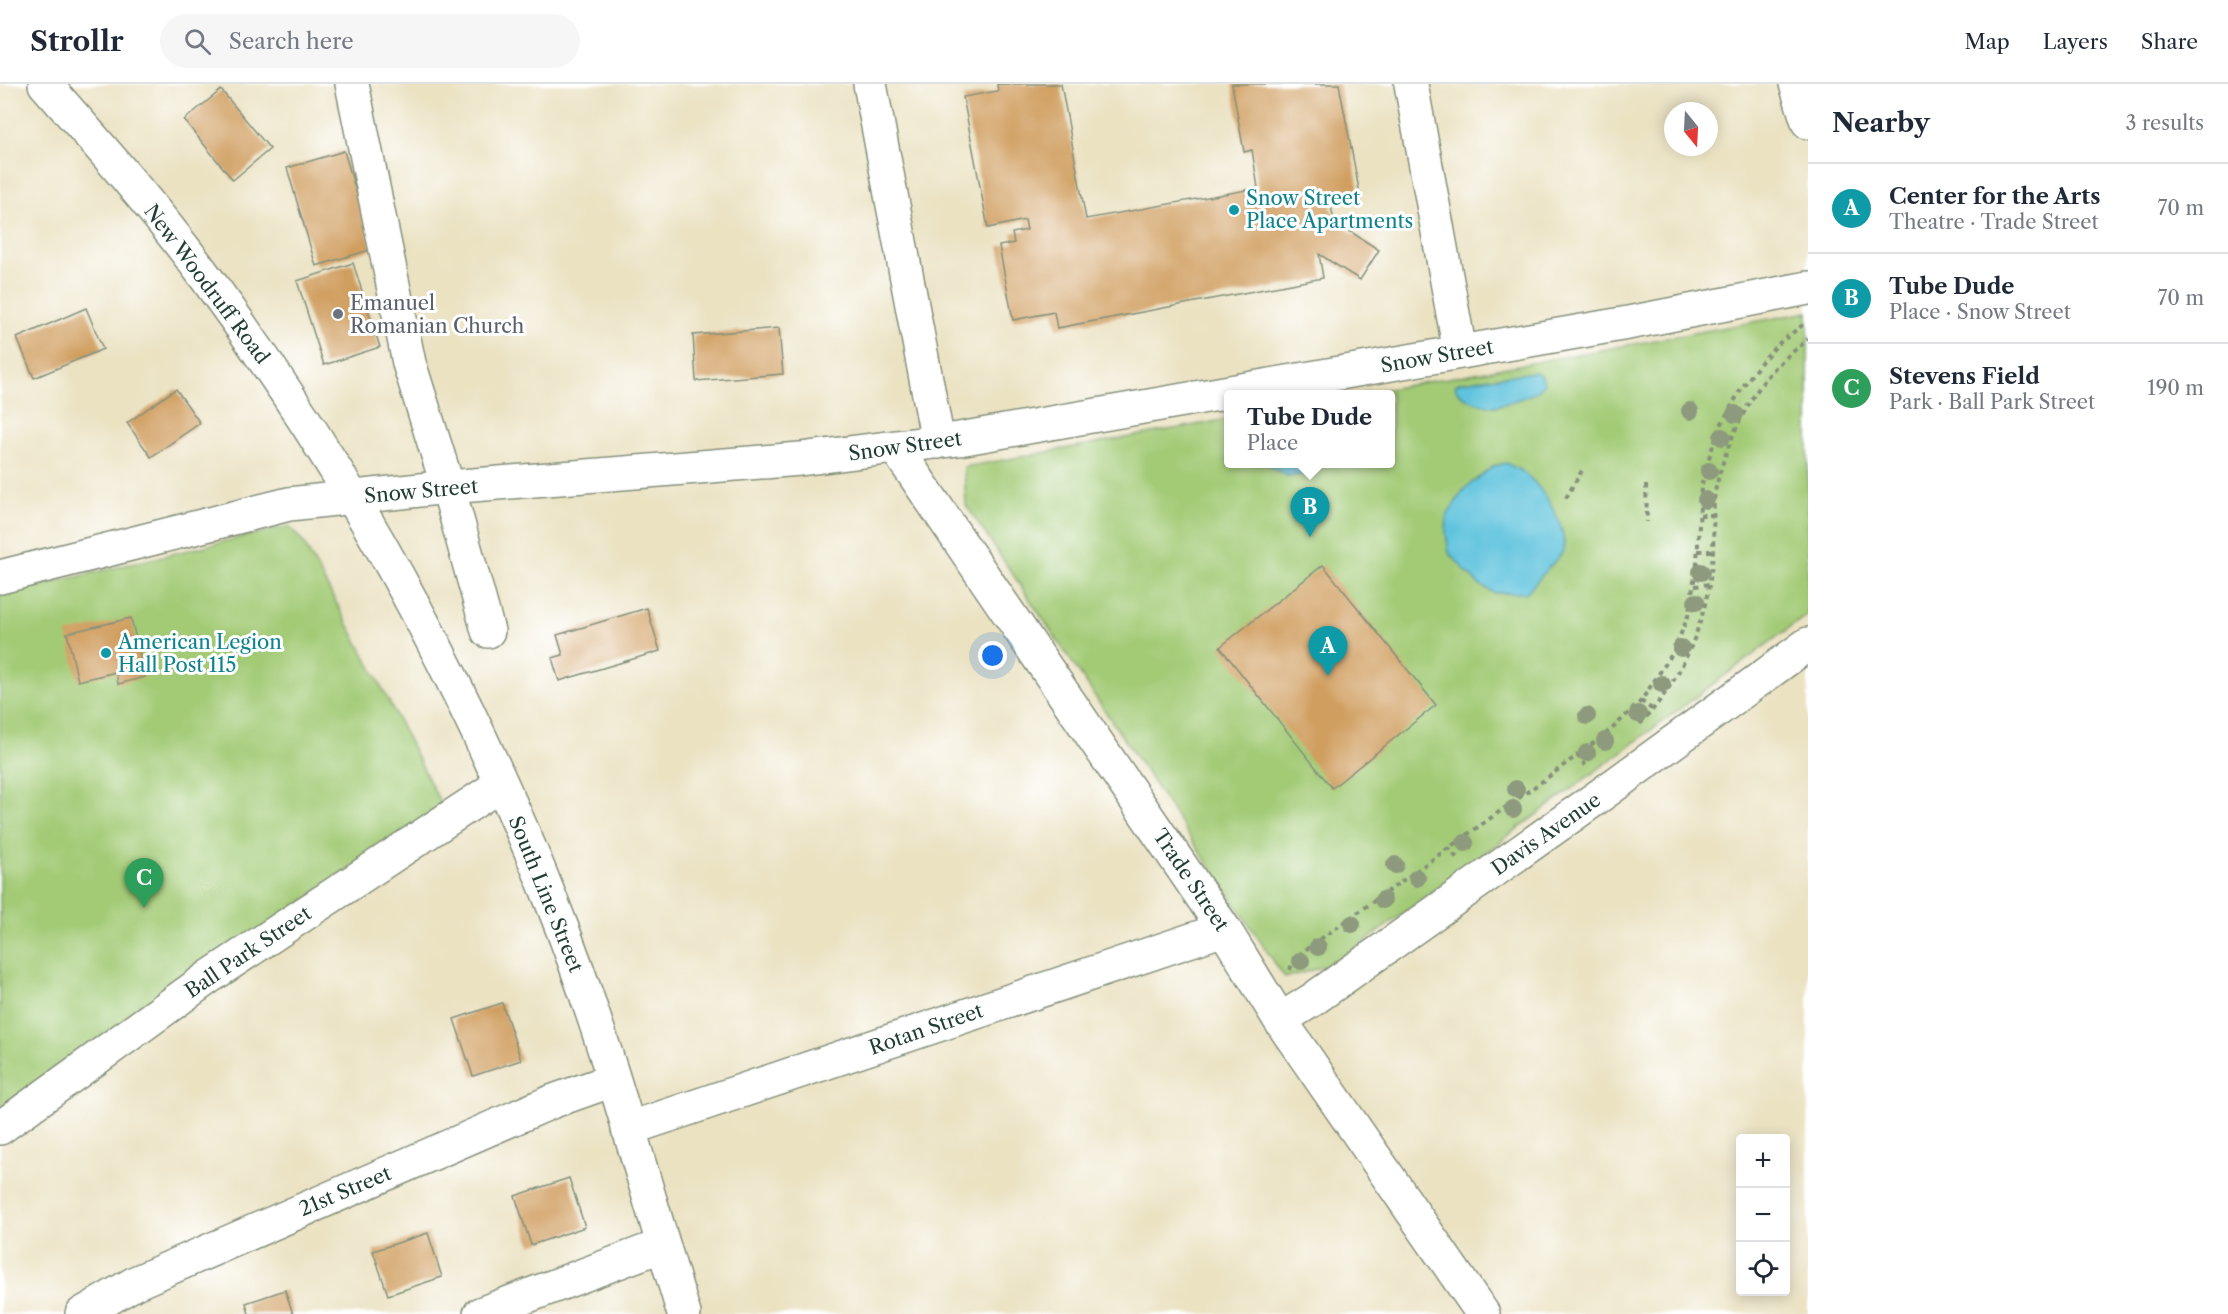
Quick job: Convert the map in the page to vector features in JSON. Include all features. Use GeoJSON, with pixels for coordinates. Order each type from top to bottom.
{"type":"FeatureCollection","features":[{"type":"Feature","properties":{"kind":"street","name":"New Woodruff Road"},"geometry":{"type":"LineString","coordinates":[[45,84],[135,188],[207,278],[285,390],[352,497]]}},
{"type":"Feature","properties":{"kind":"street"},"geometry":{"type":"LineString","coordinates":[[352,84],[409,363],[448,488],[488,631]]}},
{"type":"Feature","properties":{"kind":"street"},"geometry":{"type":"LineString","coordinates":[[870,84],[938,442]]}},
{"type":"Feature","properties":{"kind":"street"},"geometry":{"type":"LineString","coordinates":[[1411,84],[1460,352]]}},
{"type":"Feature","properties":{"kind":"street"},"geometry":{"type":"LineString","coordinates":[[1796,84],[1808,122]]}},
{"type":"Feature","properties":{"kind":"street","name":"Snow Street"},"geometry":{"type":"LineString","coordinates":[[1240,390],[1628,323],[1808,288]]}},
{"type":"Feature","properties":{"kind":"street","name":"Snow Street"},"geometry":{"type":"LineString","coordinates":[[0,577],[285,505],[448,488],[800,459],[896,448],[1224,393]]}},
{"type":"Feature","properties":{"kind":"street","name":"Trade Street"},"geometry":{"type":"LineString","coordinates":[[896,448],[1224,929],[1280,1020],[1484,1314]]}},
{"type":"Feature","properties":{"kind":"street","name":"South Line Street"},"geometry":{"type":"LineString","coordinates":[[352,497],[415,608],[501,784],[557,915],[595,1018],[684,1314]]}},
{"type":"Feature","properties":{"kind":"street","name":"Davis Avenue"},"geometry":{"type":"LineString","coordinates":[[1280,1020],[1569,818],[1808,644]]}},
{"type":"Feature","properties":{"kind":"street","name":"Ball Park Street"},"geometry":{"type":"LineString","coordinates":[[0,1128],[98,1055],[220,970],[501,784]]}},
{"type":"Feature","properties":{"kind":"street","name":"Rotan Street"},"geometry":{"type":"LineString","coordinates":[[628,1129],[1224,929]]}},
{"type":"Feature","properties":{"kind":"street","name":"21st Street"},"geometry":{"type":"LineString","coordinates":[[81,1314],[145,1278],[551,1102],[613,1080]]}},
{"type":"Feature","properties":{"kind":"street"},"geometry":{"type":"LineString","coordinates":[[480,1314],[663,1245]]}},
{"type":"Feature","properties":{"kind":"path"},"geometry":{"type":"LineString","coordinates":[[1297,969],[1290,970],[1294,957],[1577,755],[1612,729],[1641,700],[1674,651],[1688,616],[1695,586],[1701,487],[1723,422],[1741,389],[1762,361],[1777,345],[1808,321]]}},
{"type":"Feature","properties":{"kind":"path"},"geometry":{"type":"LineString","coordinates":[[1633,730],[1653,710],[1684,665],[1702,620],[1710,584],[1716,490],[1726,454],[1738,424],[1773,370],[1808,339]]}},
{"type":"Feature","properties":{"kind":"path"},"geometry":{"type":"LineString","coordinates":[[1566,498],[1584,467]]}},
{"type":"Feature","properties":{"kind":"path"},"geometry":{"type":"LineString","coordinates":[[1646,485],[1647,522]]}},
{"type":"Feature","properties":{"kind":"path"},"geometry":{"type":"LineString","coordinates":[[1700,515],[1714,515]]}},
{"type":"Feature","properties":{"kind":"path"},"geometry":{"type":"LineString","coordinates":[[1698,551],[1713,551]]}},
{"type":"Feature","properties":{"kind":"path"},"geometry":{"type":"LineString","coordinates":[[1695,586],[1710,584]]}},
{"type":"Feature","properties":{"kind":"path"},"geometry":{"type":"LineString","coordinates":[[1641,700],[1653,710]]}},
{"type":"Feature","properties":{"kind":"path"},"geometry":{"type":"LineString","coordinates":[[1577,755],[1586,766]]}},
{"type":"Feature","properties":{"kind":"path"},"geometry":{"type":"LineString","coordinates":[[1578,773],[1594,761]]}},
{"type":"Feature","properties":{"kind":"path"},"geometry":{"type":"LineString","coordinates":[[1531,788],[1536,794]]}},
{"type":"Feature","properties":{"kind":"path"},"geometry":{"type":"LineString","coordinates":[[1448,847],[1457,858]]}},
{"type":"Feature","properties":{"kind":"path"},"geometry":{"type":"LineString","coordinates":[[1449,865],[1467,852]]}},
{"type":"Feature","properties":{"kind":"path"},"geometry":{"type":"LineString","coordinates":[[1370,903],[1375,908]]}},
{"type":"Feature","properties":{"kind":"green space"},"geometry":{"type":"Polygon","coordinates":[[[1808,312],[1808,614],[1336,963],[1285,978],[966,505],[964,467],[1224,420],[1224,468],[1395,468],[1395,390],[1383,390],[1808,312]]]}},
{"type":"Feature","properties":{"kind":"green space"},"geometry":{"type":"Polygon","coordinates":[[[289,526],[303,542],[375,674],[442,806],[0,1108],[0,595],[289,526]]]}},
{"type":"Feature","properties":{"kind":"water"},"geometry":{"type":"Polygon","coordinates":[[[1535,372],[1541,375],[1544,383],[1538,391],[1497,406],[1477,403],[1464,397],[1455,385],[1461,382],[1535,372]]]}},
{"type":"Feature","properties":{"kind":"water"},"geometry":{"type":"Polygon","coordinates":[[[1506,463],[1523,472],[1546,497],[1559,521],[1564,543],[1562,553],[1526,593],[1494,593],[1478,584],[1449,553],[1446,533],[1447,516],[1464,489],[1494,466],[1506,463]]]}},
{"type":"Feature","properties":{"kind":"water"},"geometry":{"type":"Polygon","coordinates":[[[1273,468],[1310,468],[1302,475],[1287,476],[1273,468]]]}},
{"type":"Feature","properties":{"kind":"building","name":"Snow Street Place Apartments"},"geometry":{"type":"Polygon","coordinates":[[[997,84],[1061,84],[1086,219],[1258,188],[1252,150],[1244,152],[1232,84],[1339,84],[1360,195],[1330,201],[1334,221],[1379,250],[1360,280],[1319,254],[1323,278],[1057,328],[1054,312],[1013,320],[999,246],[1014,243],[1012,233],[1027,230],[1025,220],[988,228],[963,97],[998,91],[997,84]]]}},
{"type":"Feature","properties":{"kind":"building"},"geometry":{"type":"Polygon","coordinates":[[[221,90],[270,149],[233,180],[184,120],[221,90]]]}},
{"type":"Feature","properties":{"kind":"building"},"geometry":{"type":"Polygon","coordinates":[[[344,151],[373,249],[316,266],[287,168],[344,151]]]}},
{"type":"Feature","properties":{"kind":"building","name":"Emanuel Romanian Church"},"geometry":{"type":"Polygon","coordinates":[[[353,263],[380,347],[324,365],[297,281],[353,263]]]}},
{"type":"Feature","properties":{"kind":"building"},"geometry":{"type":"Polygon","coordinates":[[[86,308],[103,349],[34,378],[17,338],[86,308]]]}},
{"type":"Feature","properties":{"kind":"building"},"geometry":{"type":"Polygon","coordinates":[[[779,328],[783,374],[696,381],[693,335],[779,328]]]}},
{"type":"Feature","properties":{"kind":"building"},"geometry":{"type":"Polygon","coordinates":[[[176,389],[200,423],[151,457],[127,423],[176,389]]]}},
{"type":"Feature","properties":{"kind":"building"},"geometry":{"type":"Polygon","coordinates":[[[1323,565],[1436,705],[1332,788],[1220,647],[1323,565]]]}},
{"type":"Feature","properties":{"kind":"building"},"geometry":{"type":"Polygon","coordinates":[[[647,608],[660,651],[559,681],[552,658],[563,655],[557,635],[647,608]]]}},
{"type":"Feature","properties":{"kind":"building","name":"American Legion Hall Post 115"},"geometry":{"type":"Polygon","coordinates":[[[131,618],[145,677],[118,684],[116,672],[78,681],[67,633],[131,618]]]}},
{"type":"Feature","properties":{"kind":"building"},"geometry":{"type":"Polygon","coordinates":[[[502,1003],[521,1060],[473,1076],[454,1019],[502,1003]]]}},
{"type":"Feature","properties":{"kind":"building"},"geometry":{"type":"Polygon","coordinates":[[[569,1178],[585,1227],[531,1245],[515,1196],[569,1178]]]}},
{"type":"Feature","properties":{"kind":"building"},"geometry":{"type":"Polygon","coordinates":[[[428,1233],[442,1277],[388,1295],[373,1251],[428,1233]]]}},
{"type":"Feature","properties":{"kind":"building"},"geometry":{"type":"Polygon","coordinates":[[[285,1290],[293,1314],[249,1314],[246,1303],[285,1290]]]}},
{"type":"Feature","properties":{"kind":"place","name":"Snow Street Place Apartments"},"geometry":{"type":"Point","coordinates":[1234,210]}},
{"type":"Feature","properties":{"kind":"place","name":"Emanuel Romanian Church"},"geometry":{"type":"Point","coordinates":[338,314]}},
{"type":"Feature","properties":{"kind":"place","name":"Tube Dude"},"geometry":{"type":"Point","coordinates":[1310,537]}},
{"type":"Feature","properties":{"kind":"place","name":"American Legion Hall Post 115"},"geometry":{"type":"Point","coordinates":[106,653]}},
{"type":"Feature","properties":{"kind":"place","name":"Center for the Arts"},"geometry":{"type":"Point","coordinates":[1328,676]}},
{"type":"Feature","properties":{"kind":"place","name":"Stevens Field"},"geometry":{"type":"Point","coordinates":[144,908]}}]}
